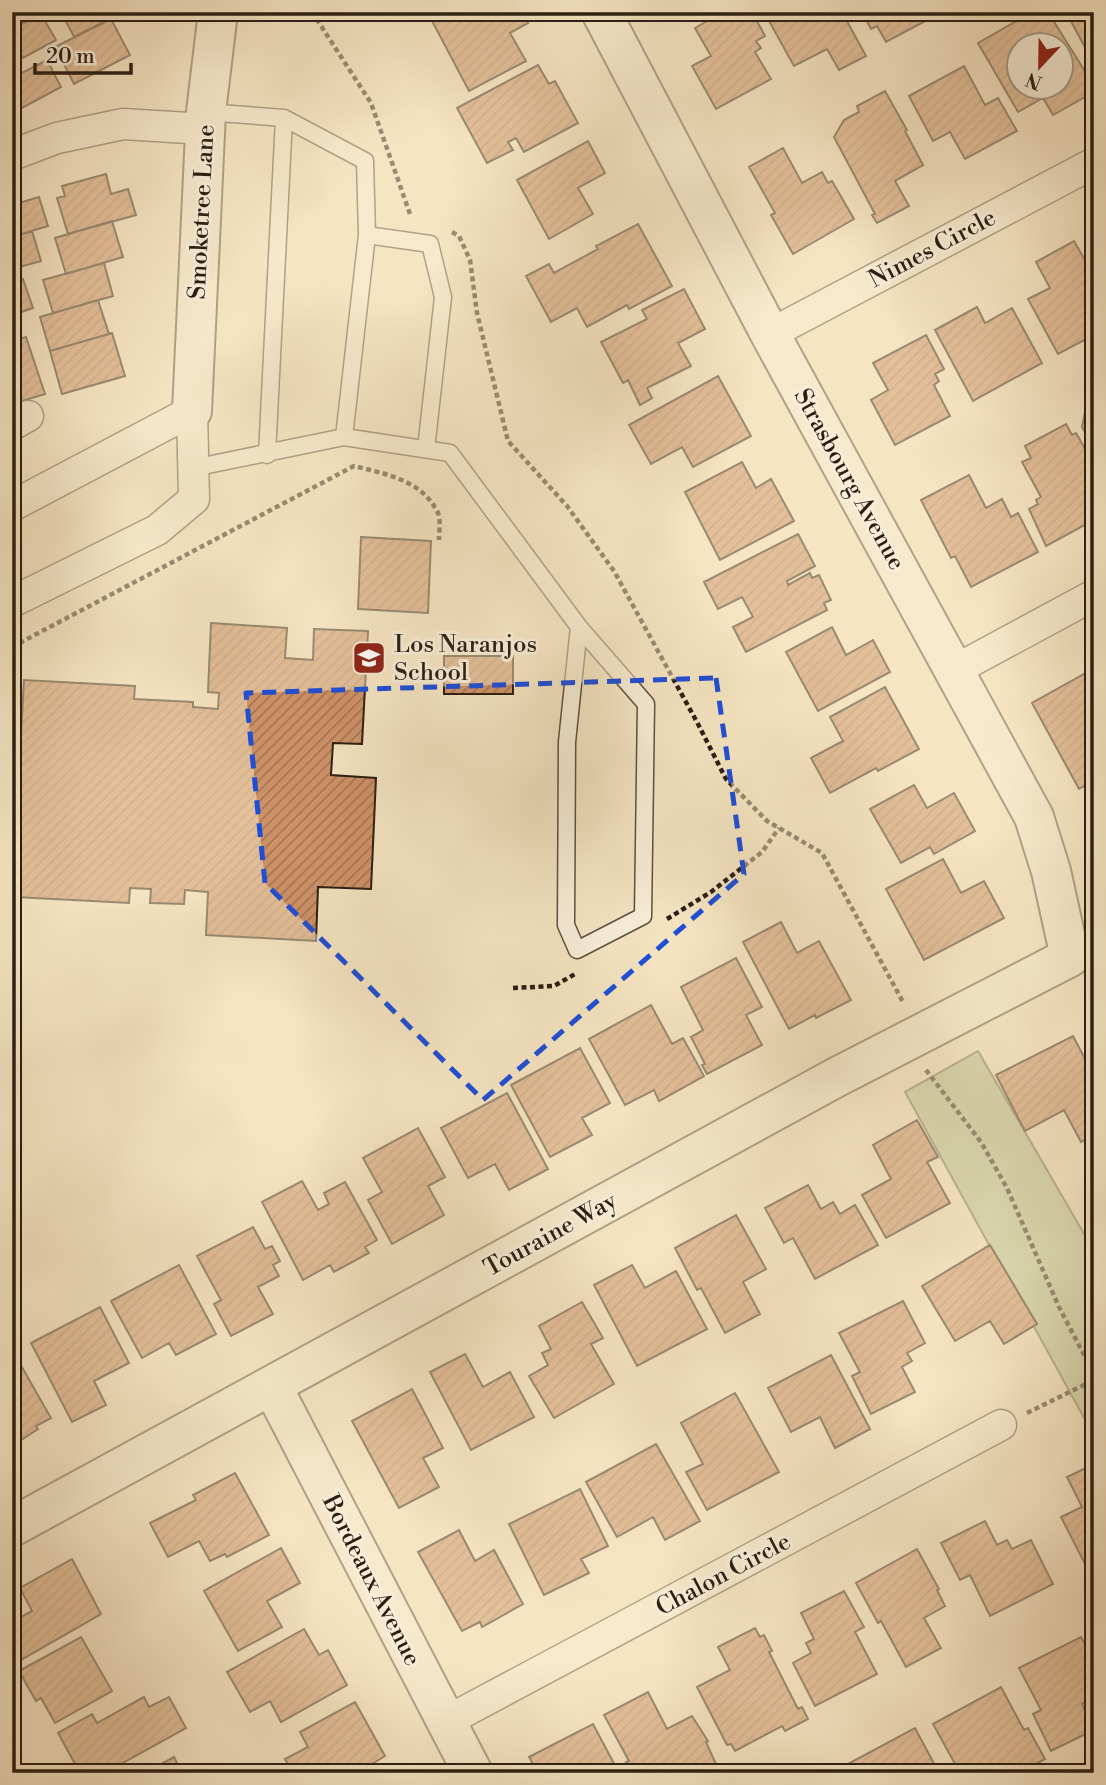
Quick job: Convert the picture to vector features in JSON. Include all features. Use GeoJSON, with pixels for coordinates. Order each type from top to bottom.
{"type":"FeatureCollection","features":[{"type":"Feature","properties":{"kind":"street","name":"Smoketree Lane"},"geometry":{"type":"LineString","coordinates":[[12,602],[157,530],[194,499],[192,411],[206,120],[218,12]]}},
{"type":"Feature","properties":{"kind":"street","name":"Strasbourg Avenue"},"geometry":{"type":"LineString","coordinates":[[601,12],[770,334],[1034,817],[1082,956]]}},
{"type":"Feature","properties":{"kind":"street"},"geometry":{"type":"LineString","coordinates":[[12,155],[57,138],[123,124],[206,120]]}},
{"type":"Feature","properties":{"kind":"street","name":"Nimes Circle"},"geometry":{"type":"LineString","coordinates":[[770,334],[1094,163]]}},
{"type":"Feature","properties":{"kind":"street"},"geometry":{"type":"LineString","coordinates":[[12,506],[192,411]]}},
{"type":"Feature","properties":{"kind":"street"},"geometry":{"type":"LineString","coordinates":[[955,670],[1094,595]]}},
{"type":"Feature","properties":{"kind":"street","name":"Touraine Way"},"geometry":{"type":"LineString","coordinates":[[12,1527],[798,1098],[1082,956]]}},
{"type":"Feature","properties":{"kind":"street","name":"Bordeaux Avenue"},"geometry":{"type":"LineString","coordinates":[[272,1386],[473,1773]]}},
{"type":"Feature","properties":{"kind":"street","name":"Chalon Circle"},"geometry":{"type":"LineString","coordinates":[[445,1722],[1001,1425]]}},
{"type":"Feature","properties":{"kind":"lane"},"geometry":{"type":"LineString","coordinates":[[206,120],[284,118],[365,161],[367,235],[344,437]]}},
{"type":"Feature","properties":{"kind":"lane"},"geometry":{"type":"LineString","coordinates":[[267,454],[284,118]]}},
{"type":"Feature","properties":{"kind":"lane"},"geometry":{"type":"LineString","coordinates":[[367,235],[430,244],[443,297],[426,449]]}},
{"type":"Feature","properties":{"kind":"lane"},"geometry":{"type":"LineString","coordinates":[[193,468],[344,437],[450,453],[579,627],[646,704],[643,916],[577,950],[566,925],[567,741],[579,627]]}},
{"type":"Feature","properties":{"kind":"path"},"geometry":{"type":"LineString","coordinates":[[312,12],[370,103],[410,214],[420,218]]}},
{"type":"Feature","properties":{"kind":"path"},"geometry":{"type":"LineString","coordinates":[[450,231],[459,236],[470,260],[477,313],[508,441],[567,506],[614,571],[726,779],[767,821],[822,853],[903,1002],[919,996],[925,1068],[982,1142],[1007,1188],[1059,1307],[1094,1374]]}},
{"type":"Feature","properties":{"kind":"path"},"geometry":{"type":"LineString","coordinates":[[12,647],[354,466],[405,480],[419,489],[439,514],[439,540]]}},
{"type":"Feature","properties":{"kind":"path"},"geometry":{"type":"LineString","coordinates":[[1001,1425],[1094,1380]]}},
{"type":"Feature","properties":{"kind":"highlighted area"},"geometry":{"type":"Polygon","coordinates":[[[716,678],[744,874],[483,1100],[265,883],[246,693],[716,678]]]}},
{"type":"Feature","properties":{"kind":"green space"},"geometry":{"type":"Polygon","coordinates":[[[978,1051],[1094,1251],[1094,1436],[905,1092],[978,1051]]]}},
{"type":"Feature","properties":{"kind":"building"},"geometry":{"type":"Polygon","coordinates":[[[61,12],[123,12],[74,37],[61,12]]]}},
{"type":"Feature","properties":{"kind":"building"},"geometry":{"type":"Polygon","coordinates":[[[448,12],[522,12],[528,23],[510,33],[526,61],[469,91],[432,21],[448,12]]]}},
{"type":"Feature","properties":{"kind":"building"},"geometry":{"type":"Polygon","coordinates":[[[723,12],[752,12],[765,36],[756,41],[761,48],[755,52],[771,79],[716,109],[692,66],[711,56],[695,28],[723,12]]]}},
{"type":"Feature","properties":{"kind":"building"},"geometry":{"type":"Polygon","coordinates":[[[764,12],[842,12],[866,56],[839,70],[827,49],[794,66],[764,12]]]}},
{"type":"Feature","properties":{"kind":"building"},"geometry":{"type":"Polygon","coordinates":[[[862,12],[925,12],[929,19],[886,42],[877,26],[871,29],[862,12]]]}},
{"type":"Feature","properties":{"kind":"building"},"geometry":{"type":"Polygon","coordinates":[[[1032,12],[1048,12],[1060,32],[1004,32],[1004,88],[978,43],[1032,12]]]}},
{"type":"Feature","properties":{"kind":"building"},"geometry":{"type":"Polygon","coordinates":[[[1094,12],[1094,64],[1067,14],[1094,12]]]}},
{"type":"Feature","properties":{"kind":"building"},"geometry":{"type":"Polygon","coordinates":[[[41,14],[56,40],[23,58],[12,39],[12,29],[41,14]]]}},
{"type":"Feature","properties":{"kind":"building"},"geometry":{"type":"Polygon","coordinates":[[[111,19],[130,55],[74,84],[55,47],[111,19]]]}},
{"type":"Feature","properties":{"kind":"building"},"geometry":{"type":"Polygon","coordinates":[[[1074,54],[1094,86],[1094,92],[1053,115],[1045,102],[1074,102],[1074,54]]]}},
{"type":"Feature","properties":{"kind":"building"},"geometry":{"type":"Polygon","coordinates":[[[47,60],[61,87],[22,108],[12,90],[12,78],[47,60]]]}},
{"type":"Feature","properties":{"kind":"building"},"geometry":{"type":"Polygon","coordinates":[[[538,65],[549,84],[555,81],[578,123],[524,152],[516,138],[508,142],[513,150],[487,163],[457,108],[538,65]]]}},
{"type":"Feature","properties":{"kind":"building"},"geometry":{"type":"Polygon","coordinates":[[[964,66],[985,105],[998,98],[1017,131],[965,159],[950,132],[933,141],[909,96],[964,66]]]}},
{"type":"Feature","properties":{"kind":"building"},"geometry":{"type":"Polygon","coordinates":[[[885,91],[923,165],[895,181],[909,206],[877,223],[872,215],[875,214],[834,137],[844,120],[859,112],[857,106],[885,91]]]}},
{"type":"Feature","properties":{"kind":"building"},"geometry":{"type":"Polygon","coordinates":[[[1012,102],[1036,102],[1018,112],[1012,102]]]}},
{"type":"Feature","properties":{"kind":"building"},"geometry":{"type":"Polygon","coordinates":[[[588,141],[605,173],[578,188],[593,214],[549,239],[517,180],[588,141]]]}},
{"type":"Feature","properties":{"kind":"building"},"geometry":{"type":"Polygon","coordinates":[[[783,148],[802,183],[822,172],[828,183],[832,181],[854,219],[793,254],[771,215],[775,213],[749,167],[783,148]]]}},
{"type":"Feature","properties":{"kind":"building"},"geometry":{"type":"Polygon","coordinates":[[[106,174],[111,194],[128,189],[136,215],[68,234],[57,198],[65,196],[62,186],[106,174]]]}},
{"type":"Feature","properties":{"kind":"building"},"geometry":{"type":"Polygon","coordinates":[[[39,197],[48,226],[12,237],[12,205],[39,197]]]}},
{"type":"Feature","properties":{"kind":"building"},"geometry":{"type":"Polygon","coordinates":[[[112,221],[123,257],[66,274],[55,238],[112,221]]]}},
{"type":"Feature","properties":{"kind":"building"},"geometry":{"type":"Polygon","coordinates":[[[638,224],[672,286],[629,309],[627,305],[587,327],[577,308],[551,322],[526,276],[549,264],[554,273],[598,249],[596,246],[638,224]]]}},
{"type":"Feature","properties":{"kind":"building"},"geometry":{"type":"Polygon","coordinates":[[[32,231],[41,261],[12,269],[12,237],[32,231]]]}},
{"type":"Feature","properties":{"kind":"building"},"geometry":{"type":"Polygon","coordinates":[[[1074,241],[1094,276],[1094,281],[1089,283],[1094,291],[1094,335],[1058,354],[1028,299],[1050,288],[1036,262],[1074,241]]]}},
{"type":"Feature","properties":{"kind":"building"},"geometry":{"type":"Polygon","coordinates":[[[104,263],[113,296],[53,313],[43,280],[104,263]]]}},
{"type":"Feature","properties":{"kind":"building"},"geometry":{"type":"Polygon","coordinates":[[[23,279],[33,308],[12,315],[12,282],[23,279]]]}},
{"type":"Feature","properties":{"kind":"building"},"geometry":{"type":"Polygon","coordinates":[[[684,289],[705,329],[678,343],[691,366],[647,388],[652,398],[640,405],[628,380],[623,383],[601,342],[647,319],[642,310],[684,289]]]}},
{"type":"Feature","properties":{"kind":"building"},"geometry":{"type":"Polygon","coordinates":[[[98,300],[109,334],[50,351],[40,317],[98,300]]]}},
{"type":"Feature","properties":{"kind":"building"},"geometry":{"type":"Polygon","coordinates":[[[977,307],[985,323],[1012,308],[1042,363],[973,401],[935,330],[977,307]]]}},
{"type":"Feature","properties":{"kind":"building"},"geometry":{"type":"Polygon","coordinates":[[[112,333],[125,376],[62,394],[50,351],[112,333]]]}},
{"type":"Feature","properties":{"kind":"building"},"geometry":{"type":"Polygon","coordinates":[[[926,335],[944,369],[935,374],[939,381],[934,385],[950,416],[895,445],[871,400],[888,390],[873,363],[926,335]]]}},
{"type":"Feature","properties":{"kind":"building"},"geometry":{"type":"Polygon","coordinates":[[[26,337],[45,394],[12,404],[12,341],[26,337]]]}},
{"type":"Feature","properties":{"kind":"building"},"geometry":{"type":"Polygon","coordinates":[[[718,376],[751,436],[693,467],[682,447],[651,464],[629,425],[718,376]]]}},
{"type":"Feature","properties":{"kind":"building"},"geometry":{"type":"Polygon","coordinates":[[[1094,408],[1094,447],[1082,427],[1085,412],[1094,408]]]}},
{"type":"Feature","properties":{"kind":"building"},"geometry":{"type":"Polygon","coordinates":[[[1066,424],[1072,435],[1076,433],[1094,464],[1094,483],[1085,487],[1094,504],[1094,520],[1046,546],[1029,509],[1038,504],[1036,500],[1041,497],[1022,462],[1031,458],[1025,446],[1066,424]]]}},
{"type":"Feature","properties":{"kind":"building"},"geometry":{"type":"Polygon","coordinates":[[[742,462],[756,488],[771,479],[794,521],[720,560],[685,492],[742,462]]]}},
{"type":"Feature","properties":{"kind":"building"},"geometry":{"type":"Polygon","coordinates":[[[969,475],[986,508],[1002,499],[1011,517],[1018,513],[1038,552],[971,587],[955,556],[951,558],[921,500],[969,475]]]}},
{"type":"Feature","properties":{"kind":"building"},"geometry":{"type":"Polygon","coordinates":[[[798,534],[815,566],[787,581],[788,585],[810,573],[812,578],[819,575],[831,600],[824,603],[827,610],[746,652],[733,627],[753,617],[742,597],[718,609],[704,582],[798,534]]]}},
{"type":"Feature","properties":{"kind":"building"},"geometry":{"type":"Polygon","coordinates":[[[361,537],[431,541],[428,613],[358,609],[361,537]]]}},
{"type":"Feature","properties":{"kind":"building"},"geometry":{"type":"Polygon","coordinates":[[[211,623],[287,628],[285,658],[313,660],[314,629],[368,631],[362,744],[333,743],[331,775],[376,778],[371,889],[318,887],[316,941],[206,935],[208,892],[185,890],[184,904],[150,903],[151,889],[130,888],[129,903],[16,897],[19,847],[12,847],[12,735],[21,735],[24,680],[135,686],[134,699],[193,702],[193,707],[218,709],[219,693],[208,692],[211,623]]]}},
{"type":"Feature","properties":{"kind":"building"},"geometry":{"type":"Polygon","coordinates":[[[832,627],[846,655],[873,640],[890,672],[818,711],[786,652],[832,627]]]}},
{"type":"Feature","properties":{"kind":"building"},"geometry":{"type":"Polygon","coordinates":[[[444,656],[513,656],[513,694],[444,694],[444,656]]]}},
{"type":"Feature","properties":{"kind":"building"},"geometry":{"type":"Polygon","coordinates":[[[1093,669],[1094,781],[1079,789],[1032,703],[1093,669]]]}},
{"type":"Feature","properties":{"kind":"building"},"geometry":{"type":"Polygon","coordinates":[[[885,687],[919,749],[830,793],[811,758],[843,741],[830,717],[885,687]]]}},
{"type":"Feature","properties":{"kind":"building"},"geometry":{"type":"Polygon","coordinates":[[[914,785],[927,808],[954,793],[975,831],[934,854],[930,847],[901,863],[870,809],[914,785]]]}},
{"type":"Feature","properties":{"kind":"building"},"geometry":{"type":"Polygon","coordinates":[[[943,859],[961,893],[984,881],[1004,918],[924,960],[886,889],[943,859]]]}},
{"type":"Feature","properties":{"kind":"building"},"geometry":{"type":"Polygon","coordinates":[[[781,922],[797,953],[819,941],[851,1000],[789,1029],[743,942],[781,922]]]}},
{"type":"Feature","properties":{"kind":"building"},"geometry":{"type":"Polygon","coordinates":[[[736,958],[762,1007],[746,1015],[762,1045],[707,1074],[702,1065],[705,1064],[691,1037],[703,1030],[681,987],[736,958]]]}},
{"type":"Feature","properties":{"kind":"building"},"geometry":{"type":"Polygon","coordinates":[[[651,1005],[672,1044],[683,1038],[704,1076],[659,1101],[654,1090],[625,1105],[589,1039],[651,1005]]]}},
{"type":"Feature","properties":{"kind":"building"},"geometry":{"type":"Polygon","coordinates":[[[1073,1036],[1094,1076],[1094,1135],[1081,1142],[1064,1110],[1025,1131],[996,1075],[1073,1036]]]}},
{"type":"Feature","properties":{"kind":"building"},"geometry":{"type":"Polygon","coordinates":[[[580,1048],[610,1103],[582,1118],[592,1135],[550,1157],[511,1085],[580,1048]]]}},
{"type":"Feature","properties":{"kind":"building"},"geometry":{"type":"Polygon","coordinates":[[[507,1093],[548,1169],[509,1190],[495,1164],[468,1178],[441,1128],[507,1093]]]}},
{"type":"Feature","properties":{"kind":"building"},"geometry":{"type":"Polygon","coordinates":[[[917,1120],[938,1157],[927,1162],[950,1203],[886,1238],[862,1195],[891,1179],[873,1145],[917,1120]]]}},
{"type":"Feature","properties":{"kind":"building"},"geometry":{"type":"Polygon","coordinates":[[[418,1128],[445,1177],[428,1186],[444,1215],[392,1244],[368,1200],[382,1192],[363,1158],[418,1128]]]}},
{"type":"Feature","properties":{"kind":"building"},"geometry":{"type":"Polygon","coordinates":[[[302,1181],[318,1210],[329,1204],[324,1193],[345,1182],[377,1240],[365,1247],[369,1253],[334,1272],[330,1265],[303,1280],[262,1202],[302,1181]]]}},
{"type":"Feature","properties":{"kind":"building"},"geometry":{"type":"Polygon","coordinates":[[[808,1185],[821,1209],[833,1202],[840,1214],[855,1205],[878,1245],[815,1279],[793,1238],[784,1243],[765,1208],[808,1185]]]}},
{"type":"Feature","properties":{"kind":"building"},"geometry":{"type":"Polygon","coordinates":[[[736,1215],[766,1269],[743,1282],[760,1314],[725,1333],[701,1288],[697,1290],[675,1248],[736,1215]]]}},
{"type":"Feature","properties":{"kind":"building"},"geometry":{"type":"Polygon","coordinates":[[[253,1227],[265,1249],[272,1246],[280,1261],[273,1265],[279,1276],[258,1287],[273,1314],[231,1336],[214,1304],[221,1300],[197,1256],[253,1227]]]}},
{"type":"Feature","properties":{"kind":"building"},"geometry":{"type":"Polygon","coordinates":[[[990,1245],[1037,1324],[1004,1344],[990,1321],[955,1341],[922,1286],[990,1245]]]}},
{"type":"Feature","properties":{"kind":"building"},"geometry":{"type":"Polygon","coordinates":[[[179,1265],[216,1334],[176,1355],[169,1343],[142,1358],[111,1301],[179,1265]]]}},
{"type":"Feature","properties":{"kind":"building"},"geometry":{"type":"Polygon","coordinates":[[[632,1265],[645,1288],[676,1271],[707,1329],[637,1366],[594,1285],[632,1265]]]}},
{"type":"Feature","properties":{"kind":"building"},"geometry":{"type":"Polygon","coordinates":[[[903,1301],[925,1343],[907,1353],[912,1361],[902,1367],[915,1392],[871,1414],[852,1376],[860,1372],[839,1333],[903,1301]]]}},
{"type":"Feature","properties":{"kind":"building"},"geometry":{"type":"Polygon","coordinates":[[[582,1302],[603,1338],[591,1344],[614,1384],[554,1418],[529,1376],[548,1365],[542,1353],[551,1349],[539,1326],[582,1302]]]}},
{"type":"Feature","properties":{"kind":"building"},"geometry":{"type":"Polygon","coordinates":[[[100,1307],[129,1363],[94,1381],[106,1405],[72,1422],[31,1343],[100,1307]]]}},
{"type":"Feature","properties":{"kind":"building"},"geometry":{"type":"Polygon","coordinates":[[[465,1354],[483,1387],[510,1372],[534,1417],[471,1450],[430,1372],[465,1354]]]}},
{"type":"Feature","properties":{"kind":"building"},"geometry":{"type":"Polygon","coordinates":[[[831,1355],[870,1429],[835,1448],[820,1417],[791,1432],[768,1388],[831,1355]]]}},
{"type":"Feature","properties":{"kind":"building"},"geometry":{"type":"Polygon","coordinates":[[[19,1362],[51,1418],[36,1426],[38,1429],[12,1446],[12,1365],[19,1362]]]}},
{"type":"Feature","properties":{"kind":"building"},"geometry":{"type":"Polygon","coordinates":[[[412,1389],[443,1448],[423,1458],[439,1487],[399,1508],[352,1421],[412,1389]]]}},
{"type":"Feature","properties":{"kind":"building"},"geometry":{"type":"Polygon","coordinates":[[[735,1393],[779,1472],[707,1510],[686,1472],[703,1464],[681,1423],[735,1393]]]}},
{"type":"Feature","properties":{"kind":"building"},"geometry":{"type":"Polygon","coordinates":[[[656,1444],[700,1521],[665,1540],[653,1517],[617,1537],[586,1482],[656,1444]]]}},
{"type":"Feature","properties":{"kind":"building"},"geometry":{"type":"Polygon","coordinates":[[[1094,1464],[1094,1562],[1086,1566],[1061,1517],[1082,1507],[1067,1477],[1094,1464]]]}},
{"type":"Feature","properties":{"kind":"building"},"geometry":{"type":"Polygon","coordinates":[[[235,1473],[269,1535],[227,1557],[225,1554],[210,1561],[199,1541],[168,1557],[150,1523],[196,1500],[193,1495],[235,1473]]]}},
{"type":"Feature","properties":{"kind":"building"},"geometry":{"type":"Polygon","coordinates":[[[580,1489],[608,1546],[581,1559],[589,1573],[544,1595],[509,1524],[580,1489]]]}},
{"type":"Feature","properties":{"kind":"building"},"geometry":{"type":"Polygon","coordinates":[[[985,1521],[997,1545],[1007,1540],[1012,1549],[1031,1540],[1053,1584],[990,1616],[970,1575],[960,1580],[941,1543],[985,1521]]]}},
{"type":"Feature","properties":{"kind":"building"},"geometry":{"type":"Polygon","coordinates":[[[459,1530],[475,1561],[494,1550],[523,1604],[482,1627],[480,1622],[462,1631],[418,1552],[459,1530]]]}},
{"type":"Feature","properties":{"kind":"building"},"geometry":{"type":"Polygon","coordinates":[[[281,1548],[300,1583],[267,1601],[282,1627],[238,1651],[204,1591],[281,1548]]]}},
{"type":"Feature","properties":{"kind":"building"},"geometry":{"type":"Polygon","coordinates":[[[917,1549],[939,1589],[937,1590],[945,1606],[924,1618],[941,1648],[906,1667],[856,1583],[917,1549]]]}},
{"type":"Feature","properties":{"kind":"building"},"geometry":{"type":"Polygon","coordinates":[[[72,1559],[101,1614],[19,1661],[12,1648],[12,1622],[32,1611],[20,1588],[72,1559]]]}},
{"type":"Feature","properties":{"kind":"building"},"geometry":{"type":"Polygon","coordinates":[[[844,1591],[864,1627],[855,1632],[877,1674],[815,1706],[793,1663],[811,1653],[806,1643],[814,1639],[801,1613],[844,1591]]]}},
{"type":"Feature","properties":{"kind":"building"},"geometry":{"type":"Polygon","coordinates":[[[755,1628],[760,1637],[764,1635],[772,1651],[769,1652],[798,1709],[802,1707],[808,1719],[785,1731],[782,1726],[735,1751],[731,1744],[727,1745],[697,1687],[730,1670],[718,1647],[755,1628]]]}},
{"type":"Feature","properties":{"kind":"building"},"geometry":{"type":"Polygon","coordinates":[[[304,1629],[319,1655],[328,1650],[347,1685],[281,1722],[270,1701],[250,1712],[227,1672],[304,1629]]]}},
{"type":"Feature","properties":{"kind":"building"},"geometry":{"type":"Polygon","coordinates":[[[81,1637],[112,1691],[55,1723],[41,1698],[36,1701],[19,1671],[81,1637]]]}},
{"type":"Feature","properties":{"kind":"building"},"geometry":{"type":"Polygon","coordinates":[[[1081,1637],[1094,1661],[1094,1684],[1086,1688],[1091,1699],[1082,1704],[1094,1730],[1051,1751],[1033,1714],[1041,1710],[1019,1668],[1081,1637]]]}},
{"type":"Feature","properties":{"kind":"building"},"geometry":{"type":"Polygon","coordinates":[[[1001,1687],[1024,1730],[1028,1728],[1045,1759],[1019,1773],[991,1773],[988,1766],[976,1773],[960,1773],[933,1724],[1001,1687]]]}},
{"type":"Feature","properties":{"kind":"building"},"geometry":{"type":"Polygon","coordinates":[[[648,1692],[667,1729],[692,1716],[708,1741],[706,1742],[720,1773],[635,1773],[631,1770],[626,1762],[629,1761],[604,1715],[648,1692]]]}},
{"type":"Feature","properties":{"kind":"building"},"geometry":{"type":"Polygon","coordinates":[[[144,1697],[149,1707],[169,1697],[186,1728],[121,1764],[125,1773],[80,1773],[58,1733],[92,1714],[97,1723],[144,1697]]]}},
{"type":"Feature","properties":{"kind":"building"},"geometry":{"type":"Polygon","coordinates":[[[355,1702],[385,1756],[357,1773],[292,1773],[285,1759],[308,1747],[300,1732],[355,1702]]]}},
{"type":"Feature","properties":{"kind":"building"},"geometry":{"type":"Polygon","coordinates":[[[593,1724],[619,1773],[538,1773],[529,1757],[593,1724]]]}},
{"type":"Feature","properties":{"kind":"building"},"geometry":{"type":"Polygon","coordinates":[[[915,1728],[939,1773],[850,1773],[846,1765],[915,1728]]]}},
{"type":"Feature","properties":{"kind":"building"},"geometry":{"type":"Polygon","coordinates":[[[174,1757],[182,1773],[145,1773],[174,1757]]]}},
{"type":"Feature","properties":{"kind":"place","name":"Los Naranjos School"},"geometry":{"type":"Point","coordinates":[369,658]}}]}
